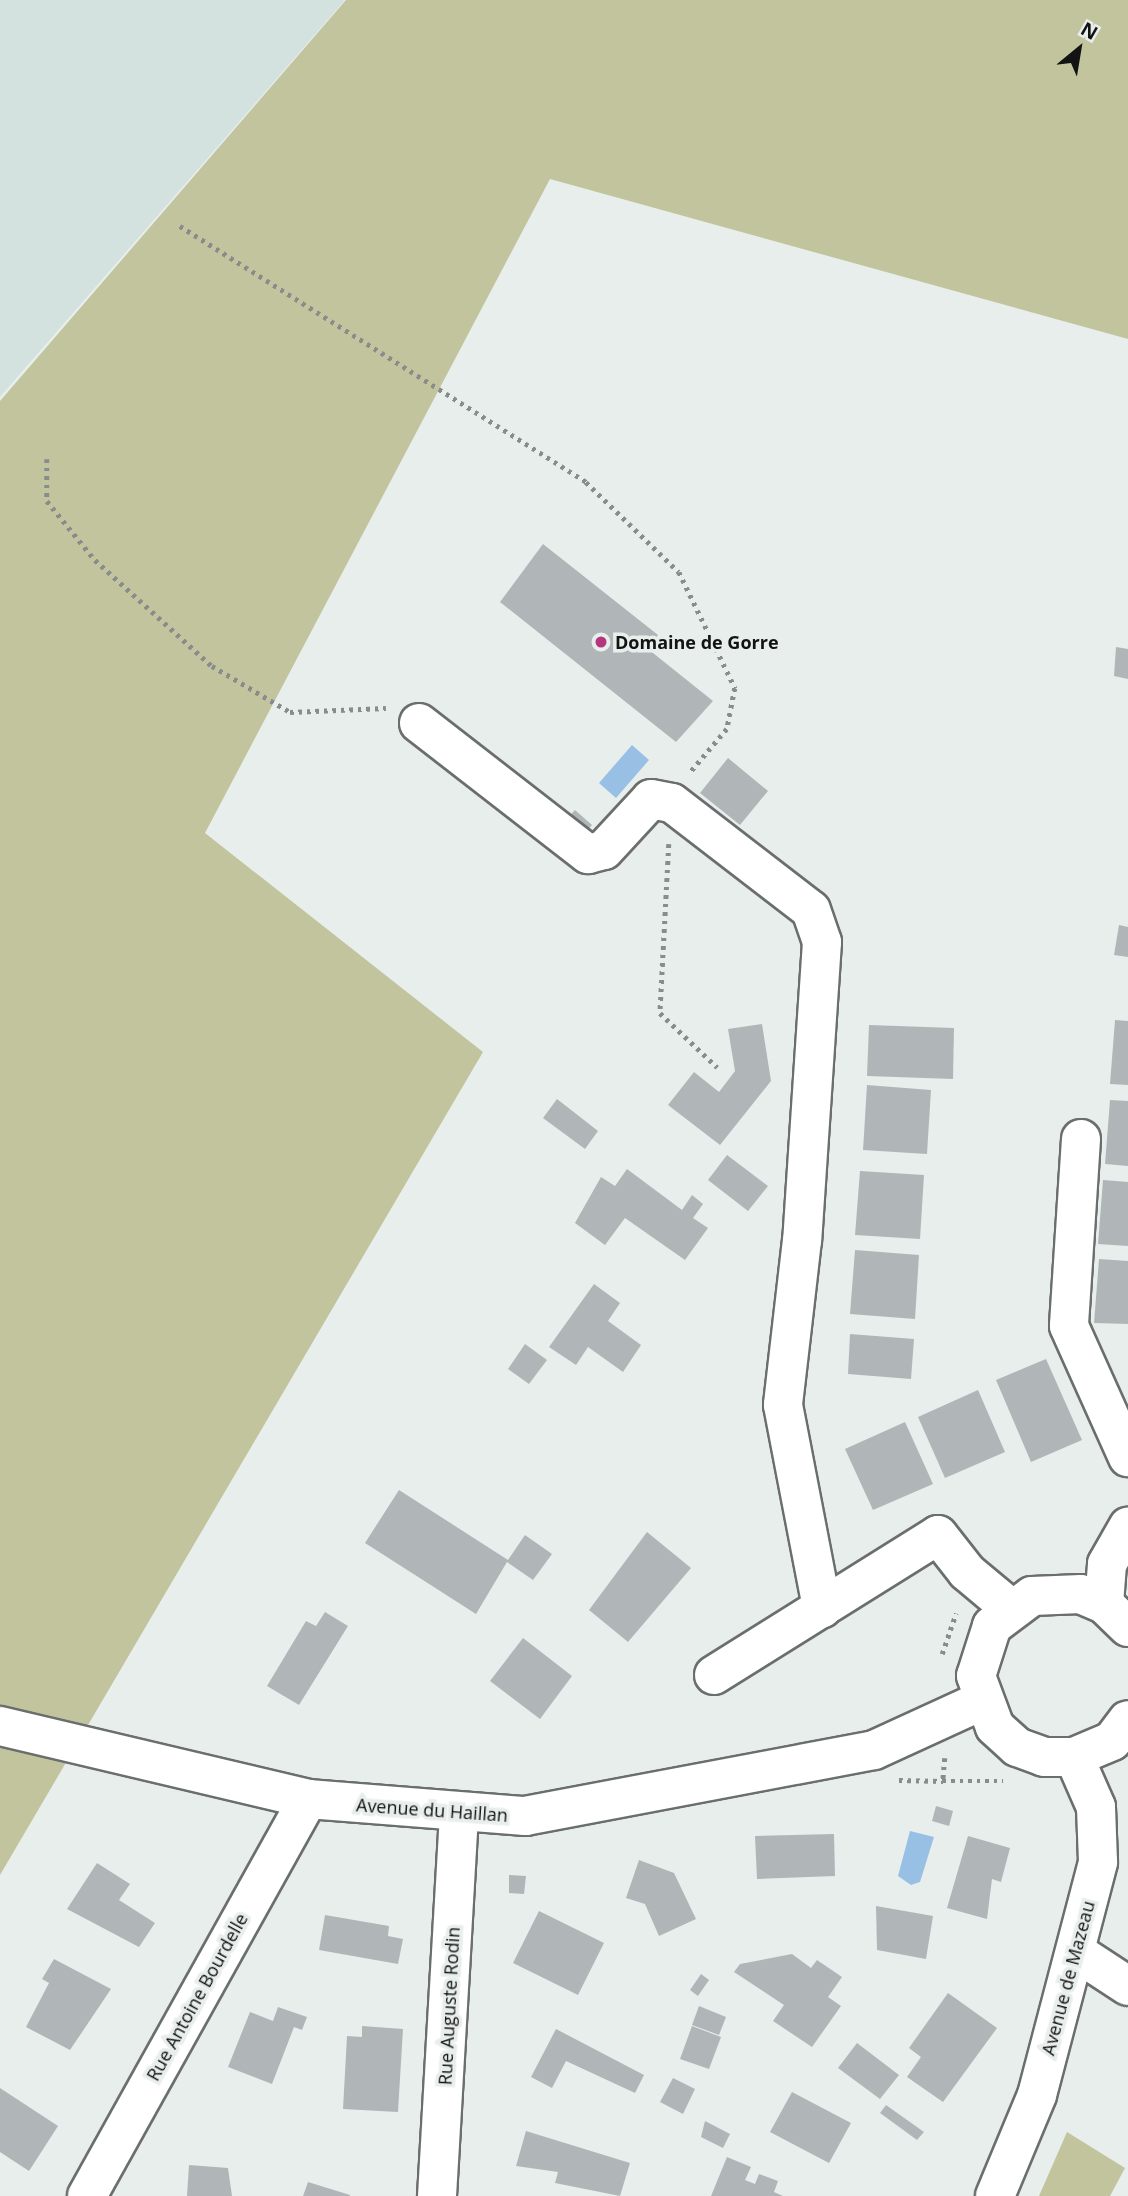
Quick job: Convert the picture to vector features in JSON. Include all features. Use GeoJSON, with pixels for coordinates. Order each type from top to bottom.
{"type":"FeatureCollection","features":[{"type":"Feature","properties":{"kind":"street"},"geometry":{"type":"LineString","coordinates":[[419,723],[588,854],[604,850],[651,799],[672,803],[811,909],[822,942],[802,1240],[783,1405],[822,1608]]}},
{"type":"Feature","properties":{"kind":"street"},"geometry":{"type":"LineString","coordinates":[[1081,1139],[1069,1326],[1128,1457]]}},
{"type":"Feature","properties":{"kind":"street"},"geometry":{"type":"LineString","coordinates":[[1116,1616],[1107,1564],[1128,1527]]}},
{"type":"Feature","properties":{"kind":"street"},"geometry":{"type":"LineString","coordinates":[[714,1675],[938,1535],[967,1572],[1010,1608]]}},
{"type":"Feature","properties":{"kind":"street"},"geometry":{"type":"LineString","coordinates":[[1116,1616],[1056,1592],[1010,1608],[980,1650],[981,1701],[995,1727],[1017,1747],[1044,1757],[1074,1758],[1112,1741],[1128,1720]]}},
{"type":"Feature","properties":{"kind":"street","name":"Avenue du Haillan"},"geometry":{"type":"LineString","coordinates":[[0,1726],[308,1799],[459,1815],[525,1816],[874,1750],[981,1701]]}},
{"type":"Feature","properties":{"kind":"street","name":"Avenue de Mazeau"},"geometry":{"type":"LineString","coordinates":[[995,2196],[1037,2095],[1076,1952],[1100,1847],[1096,1807],[1074,1758]]}},
{"type":"Feature","properties":{"kind":"street","name":"Rue Antoine Bourdelle"},"geometry":{"type":"LineString","coordinates":[[87,2196],[308,1799]]}},
{"type":"Feature","properties":{"kind":"street","name":"Rue Auguste Rodin"},"geometry":{"type":"LineString","coordinates":[[437,2196],[459,1815]]}},
{"type":"Feature","properties":{"kind":"street"},"geometry":{"type":"LineString","coordinates":[[1076,1952],[1128,1986]]}},
{"type":"Feature","properties":{"kind":"path"},"geometry":{"type":"LineString","coordinates":[[180,226],[586,482],[679,572],[735,688],[727,729],[672,803],[660,1013],[717,1066]]}},
{"type":"Feature","properties":{"kind":"path"},"geometry":{"type":"LineString","coordinates":[[47,459],[47,501],[95,560],[212,666],[290,712],[384,707],[419,723]]}},
{"type":"Feature","properties":{"kind":"shaded area"},"geometry":{"type":"Polygon","coordinates":[[[0,0],[345,0],[0,397],[0,0]]]}},
{"type":"Feature","properties":{"kind":"green space"},"geometry":{"type":"Polygon","coordinates":[[[346,0],[1128,0],[1128,339],[550,179],[205,833],[483,1052],[0,1875],[0,401],[346,0]]]}},
{"type":"Feature","properties":{"kind":"green space"},"geometry":{"type":"Polygon","coordinates":[[[1067,2132],[1125,2168],[1110,2196],[1039,2196],[1067,2132]]]}},
{"type":"Feature","properties":{"kind":"water"},"geometry":{"type":"Polygon","coordinates":[[[632,745],[649,760],[616,798],[599,783],[632,745]]]}},
{"type":"Feature","properties":{"kind":"water"},"geometry":{"type":"Polygon","coordinates":[[[910,1831],[934,1837],[920,1882],[911,1885],[898,1876],[910,1831]]]}},
{"type":"Feature","properties":{"kind":"building","name":"Domaine de Gorre"},"geometry":{"type":"Polygon","coordinates":[[[543,544],[658,635],[648,649],[713,701],[676,742],[500,602],[543,544]]]}},
{"type":"Feature","properties":{"kind":"building"},"geometry":{"type":"Polygon","coordinates":[[[1116,647],[1128,649],[1128,679],[1114,676],[1116,647]]]}},
{"type":"Feature","properties":{"kind":"building"},"geometry":{"type":"Polygon","coordinates":[[[728,758],[768,791],[740,825],[700,793],[728,758]]]}},
{"type":"Feature","properties":{"kind":"building"},"geometry":{"type":"Polygon","coordinates":[[[575,810],[592,825],[583,835],[566,820],[575,810]]]}},
{"type":"Feature","properties":{"kind":"building"},"geometry":{"type":"Polygon","coordinates":[[[1119,925],[1128,927],[1128,957],[1114,955],[1119,925]]]}},
{"type":"Feature","properties":{"kind":"building"},"geometry":{"type":"Polygon","coordinates":[[[1115,1020],[1128,1021],[1128,1085],[1110,1084],[1115,1020]]]}},
{"type":"Feature","properties":{"kind":"building"},"geometry":{"type":"Polygon","coordinates":[[[762,1024],[771,1081],[720,1145],[668,1105],[694,1072],[719,1092],[735,1071],[728,1029],[762,1024]]]}},
{"type":"Feature","properties":{"kind":"building"},"geometry":{"type":"Polygon","coordinates":[[[869,1025],[954,1028],[953,1079],[867,1076],[869,1025]]]}},
{"type":"Feature","properties":{"kind":"building"},"geometry":{"type":"Polygon","coordinates":[[[867,1085],[931,1090],[927,1154],[863,1150],[867,1085]]]}},
{"type":"Feature","properties":{"kind":"building"},"geometry":{"type":"Polygon","coordinates":[[[557,1099],[598,1131],[585,1149],[543,1118],[557,1099]]]}},
{"type":"Feature","properties":{"kind":"building"},"geometry":{"type":"Polygon","coordinates":[[[1110,1100],[1128,1101],[1128,1166],[1105,1164],[1110,1100]]]}},
{"type":"Feature","properties":{"kind":"building"},"geometry":{"type":"Polygon","coordinates":[[[727,1155],[768,1186],[748,1211],[708,1180],[727,1155]]]}},
{"type":"Feature","properties":{"kind":"building"},"geometry":{"type":"Polygon","coordinates":[[[627,1169],[682,1210],[692,1195],[703,1204],[693,1218],[708,1228],[685,1260],[625,1218],[605,1245],[575,1223],[601,1177],[615,1186],[627,1169]]]}},
{"type":"Feature","properties":{"kind":"building"},"geometry":{"type":"Polygon","coordinates":[[[860,1171],[924,1175],[920,1239],[855,1235],[860,1171]]]}},
{"type":"Feature","properties":{"kind":"building"},"geometry":{"type":"Polygon","coordinates":[[[1103,1180],[1128,1182],[1128,1246],[1098,1244],[1103,1180]]]}},
{"type":"Feature","properties":{"kind":"building"},"geometry":{"type":"Polygon","coordinates":[[[855,1250],[919,1255],[915,1319],[850,1314],[855,1250]]]}},
{"type":"Feature","properties":{"kind":"building"},"geometry":{"type":"Polygon","coordinates":[[[1099,1259],[1128,1261],[1128,1324],[1094,1323],[1099,1259]]]}},
{"type":"Feature","properties":{"kind":"building"},"geometry":{"type":"Polygon","coordinates":[[[594,1284],[620,1303],[608,1321],[641,1345],[623,1372],[588,1347],[576,1365],[549,1347],[594,1284]]]}},
{"type":"Feature","properties":{"kind":"building"},"geometry":{"type":"Polygon","coordinates":[[[850,1334],[914,1339],[911,1379],[848,1374],[850,1334]]]}},
{"type":"Feature","properties":{"kind":"building"},"geometry":{"type":"Polygon","coordinates":[[[525,1344],[547,1360],[529,1384],[508,1369],[525,1344]]]}},
{"type":"Feature","properties":{"kind":"building"},"geometry":{"type":"Polygon","coordinates":[[[1046,1359],[1082,1440],[1031,1462],[996,1380],[1046,1359]]]}},
{"type":"Feature","properties":{"kind":"building"},"geometry":{"type":"Polygon","coordinates":[[[978,1390],[1005,1452],[945,1478],[918,1417],[978,1390]]]}},
{"type":"Feature","properties":{"kind":"building"},"geometry":{"type":"Polygon","coordinates":[[[905,1422],[933,1484],[873,1510],[845,1449],[905,1422]]]}},
{"type":"Feature","properties":{"kind":"building"},"geometry":{"type":"Polygon","coordinates":[[[399,1490],[508,1560],[525,1535],[552,1554],[533,1580],[507,1562],[476,1614],[365,1543],[399,1490]]]}},
{"type":"Feature","properties":{"kind":"building"},"geometry":{"type":"Polygon","coordinates":[[[647,1532],[691,1568],[628,1642],[589,1610],[647,1532]]]}},
{"type":"Feature","properties":{"kind":"building"},"geometry":{"type":"Polygon","coordinates":[[[325,1612],[348,1626],[299,1705],[267,1686],[306,1621],[316,1626],[325,1612]]]}},
{"type":"Feature","properties":{"kind":"building"},"geometry":{"type":"Polygon","coordinates":[[[523,1638],[572,1676],[540,1719],[490,1681],[523,1638]]]}},
{"type":"Feature","properties":{"kind":"building"},"geometry":{"type":"Polygon","coordinates":[[[936,1806],[953,1811],[949,1826],[932,1821],[936,1806]]]}},
{"type":"Feature","properties":{"kind":"building"},"geometry":{"type":"Polygon","coordinates":[[[834,1834],[835,1876],[757,1879],[755,1836],[834,1834]]]}},
{"type":"Feature","properties":{"kind":"building"},"geometry":{"type":"Polygon","coordinates":[[[968,1836],[1010,1848],[1001,1882],[992,1879],[987,1919],[947,1908],[968,1836]]]}},
{"type":"Feature","properties":{"kind":"building"},"geometry":{"type":"Polygon","coordinates":[[[639,1860],[674,1873],[696,1919],[659,1936],[645,1904],[626,1898],[639,1860]]]}},
{"type":"Feature","properties":{"kind":"building"},"geometry":{"type":"Polygon","coordinates":[[[97,1863],[130,1884],[119,1900],[155,1923],[139,1947],[67,1909],[97,1863]]]}},
{"type":"Feature","properties":{"kind":"building"},"geometry":{"type":"Polygon","coordinates":[[[509,1875],[526,1876],[524,1894],[509,1893],[509,1875]]]}},
{"type":"Feature","properties":{"kind":"building"},"geometry":{"type":"Polygon","coordinates":[[[876,1906],[933,1916],[926,1959],[877,1950],[876,1906]]]}},
{"type":"Feature","properties":{"kind":"building"},"geometry":{"type":"Polygon","coordinates":[[[539,1911],[604,1943],[578,1995],[513,1963],[539,1911]]]}},
{"type":"Feature","properties":{"kind":"building"},"geometry":{"type":"Polygon","coordinates":[[[325,1915],[389,1926],[388,1936],[403,1939],[398,1964],[319,1950],[325,1915]]]}},
{"type":"Feature","properties":{"kind":"building"},"geometry":{"type":"Polygon","coordinates":[[[792,1954],[811,1968],[817,1960],[842,1977],[828,1997],[841,2006],[812,2047],[773,2021],[784,2005],[734,1972],[740,1964],[792,1954]]]}},
{"type":"Feature","properties":{"kind":"building"},"geometry":{"type":"Polygon","coordinates":[[[54,1959],[111,1989],[70,2050],[26,2027],[49,1983],[42,1979],[54,1959]]]}},
{"type":"Feature","properties":{"kind":"building"},"geometry":{"type":"Polygon","coordinates":[[[701,1974],[709,1980],[698,1996],[690,1990],[701,1974]]]}},
{"type":"Feature","properties":{"kind":"building"},"geometry":{"type":"Polygon","coordinates":[[[948,1993],[997,2028],[943,2102],[907,2077],[921,2057],[909,2048],[948,1993]]]}},
{"type":"Feature","properties":{"kind":"building"},"geometry":{"type":"Polygon","coordinates":[[[699,2006],[726,2017],[719,2035],[692,2025],[699,2006]]]}},
{"type":"Feature","properties":{"kind":"building"},"geometry":{"type":"Polygon","coordinates":[[[278,2007],[307,2017],[302,2030],[294,2027],[272,2084],[228,2067],[250,2012],[273,2021],[278,2007]]]}},
{"type":"Feature","properties":{"kind":"building"},"geometry":{"type":"Polygon","coordinates":[[[362,2026],[403,2029],[398,2112],[343,2109],[347,2036],[362,2037],[362,2026]]]}},
{"type":"Feature","properties":{"kind":"building"},"geometry":{"type":"Polygon","coordinates":[[[692,2026],[721,2037],[709,2069],[680,2059],[692,2026]]]}},
{"type":"Feature","properties":{"kind":"building"},"geometry":{"type":"Polygon","coordinates":[[[556,2029],[644,2075],[635,2093],[566,2061],[552,2088],[531,2077],[556,2029]]]}},
{"type":"Feature","properties":{"kind":"building"},"geometry":{"type":"Polygon","coordinates":[[[857,2043],[899,2075],[880,2099],[838,2068],[857,2043]]]}},
{"type":"Feature","properties":{"kind":"building"},"geometry":{"type":"Polygon","coordinates":[[[673,2078],[695,2089],[683,2114],[660,2102],[673,2078]]]}},
{"type":"Feature","properties":{"kind":"building"},"geometry":{"type":"Polygon","coordinates":[[[0,2088],[58,2126],[29,2171],[0,2152],[0,2088]]]}},
{"type":"Feature","properties":{"kind":"building"},"geometry":{"type":"Polygon","coordinates":[[[792,2092],[851,2123],[829,2163],[770,2132],[792,2092]]]}},
{"type":"Feature","properties":{"kind":"building"},"geometry":{"type":"Polygon","coordinates":[[[886,2105],[924,2132],[917,2140],[880,2113],[886,2105]]]}},
{"type":"Feature","properties":{"kind":"building"},"geometry":{"type":"Polygon","coordinates":[[[705,2121],[730,2134],[723,2148],[701,2137],[705,2121]]]}},
{"type":"Feature","properties":{"kind":"building"},"geometry":{"type":"Polygon","coordinates":[[[526,2131],[630,2163],[620,2196],[555,2183],[558,2172],[516,2166],[526,2131]]]}},
{"type":"Feature","properties":{"kind":"building"},"geometry":{"type":"Polygon","coordinates":[[[727,2157],[751,2167],[745,2180],[755,2184],[759,2174],[778,2181],[774,2192],[783,2196],[711,2196],[727,2157]]]}},
{"type":"Feature","properties":{"kind":"building"},"geometry":{"type":"Polygon","coordinates":[[[189,2165],[228,2168],[232,2196],[187,2196],[189,2165]]]}},
{"type":"Feature","properties":{"kind":"building"},"geometry":{"type":"Polygon","coordinates":[[[308,2182],[350,2195],[350,2196],[303,2196],[308,2182]]]}},
{"type":"Feature","properties":{"kind":"place","name":"Domaine de Gorre"},"geometry":{"type":"Point","coordinates":[601,642]}}]}
